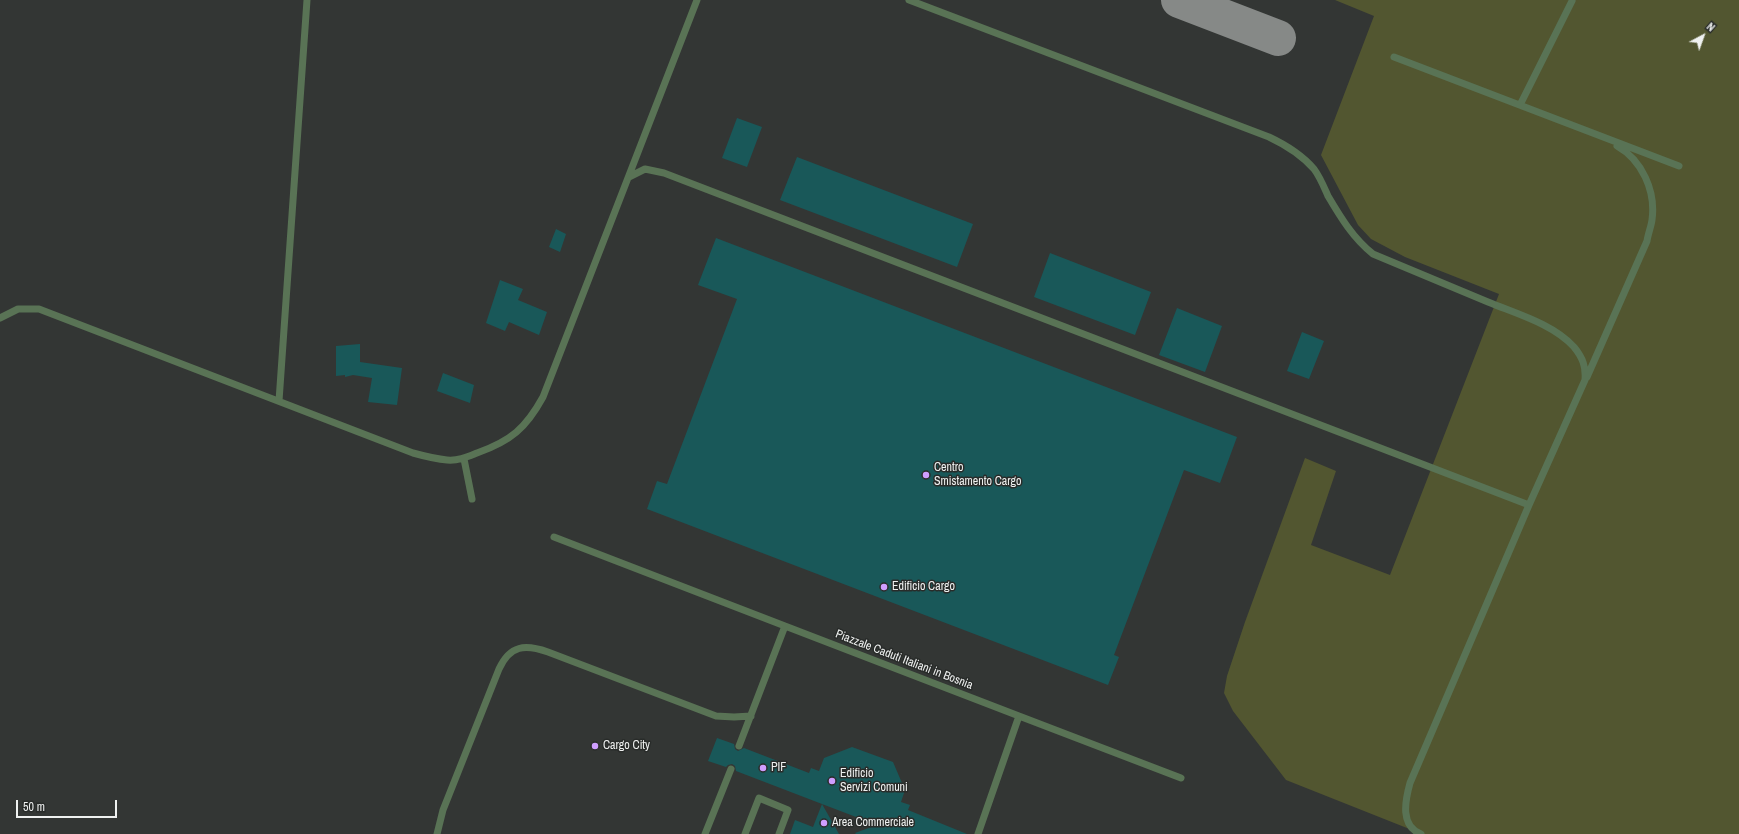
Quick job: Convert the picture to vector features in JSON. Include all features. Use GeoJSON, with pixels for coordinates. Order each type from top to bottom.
{"type":"FeatureCollection","features":[{"type":"Feature","properties":{"kind":"lane"},"geometry":{"type":"LineString","coordinates":[[279,401],[307,0]]}},
{"type":"Feature","properties":{"kind":"lane"},"geometry":{"type":"LineString","coordinates":[[0,318],[18,309],[40,310],[413,453],[448,460],[464,458],[494,448],[511,438],[535,412],[543,397],[697,0]]}},
{"type":"Feature","properties":{"kind":"lane"},"geometry":{"type":"LineString","coordinates":[[909,0],[1269,137],[1287,146],[1299,154],[1314,170],[1346,224],[1360,243],[1373,254],[1550,330],[1564,338],[1574,348],[1586,366],[1586,380]]}},
{"type":"Feature","properties":{"kind":"lane"},"geometry":{"type":"LineString","coordinates":[[1520,105],[1572,1]]}},
{"type":"Feature","properties":{"kind":"lane"},"geometry":{"type":"LineString","coordinates":[[1394,57],[1679,166]]}},
{"type":"Feature","properties":{"kind":"lane"},"geometry":{"type":"LineString","coordinates":[[1421,834],[1417,832],[1408,822],[1405,811],[1406,795],[1410,783],[1529,505],[1647,241],[1652,220],[1652,200],[1648,183],[1640,167],[1627,152],[1599,135]]}},
{"type":"Feature","properties":{"kind":"lane"},"geometry":{"type":"LineString","coordinates":[[629,177],[645,169],[664,173],[1529,505]]}},
{"type":"Feature","properties":{"kind":"lane"},"geometry":{"type":"LineString","coordinates":[[464,458],[472,499]]}},
{"type":"Feature","properties":{"kind":"lane","name":"Piazzale Caduti Italiani in Bosnia"},"geometry":{"type":"LineString","coordinates":[[554,537],[1182,778]]}},
{"type":"Feature","properties":{"kind":"lane"},"geometry":{"type":"LineString","coordinates":[[739,746],[785,626]]}},
{"type":"Feature","properties":{"kind":"lane"},"geometry":{"type":"LineString","coordinates":[[437,834],[443,810],[499,668],[508,653],[514,650],[533,648],[548,652],[716,716],[751,716]]}},
{"type":"Feature","properties":{"kind":"lane"},"geometry":{"type":"LineString","coordinates":[[978,834],[1019,716]]}},
{"type":"Feature","properties":{"kind":"lane"},"geometry":{"type":"LineString","coordinates":[[705,834],[730,769]]}},
{"type":"Feature","properties":{"kind":"lane"},"geometry":{"type":"LineString","coordinates":[[746,834],[759,798],[788,810],[779,834]]}},
{"type":"Feature","properties":{"kind":"green space"},"geometry":{"type":"Polygon","coordinates":[[[1335,0],[1739,0],[1739,834],[1422,834],[1286,780],[1233,711],[1224,693],[1227,676],[1245,622],[1305,458],[1336,471],[1311,545],[1390,575],[1499,294],[1405,257],[1371,239],[1358,225],[1321,155],[1374,16],[1335,0]]]}},
{"type":"Feature","properties":{"kind":"building"},"geometry":{"type":"Polygon","coordinates":[[[737,118],[762,127],[747,167],[722,158],[737,118]]]}},
{"type":"Feature","properties":{"kind":"building"},"geometry":{"type":"Polygon","coordinates":[[[797,157],[973,224],[957,267],[780,200],[797,157]]]}},
{"type":"Feature","properties":{"kind":"building"},"geometry":{"type":"Polygon","coordinates":[[[556,229],[566,234],[560,252],[549,247],[556,229]]]}},
{"type":"Feature","properties":{"kind":"building","name":"Centro Smistamento Cargo"},"geometry":{"type":"Polygon","coordinates":[[[716,238],[1237,437],[1220,483],[1184,470],[1114,655],[1119,657],[1108,685],[647,509],[657,481],[667,484],[737,299],[698,285],[716,238]]]}},
{"type":"Feature","properties":{"kind":"building"},"geometry":{"type":"Polygon","coordinates":[[[1050,253],[1151,292],[1135,335],[1034,297],[1050,253]]]}},
{"type":"Feature","properties":{"kind":"building"},"geometry":{"type":"Polygon","coordinates":[[[500,280],[523,289],[518,300],[547,312],[539,335],[509,322],[505,331],[486,323],[500,280]]]}},
{"type":"Feature","properties":{"kind":"building"},"geometry":{"type":"Polygon","coordinates":[[[1177,308],[1222,326],[1205,372],[1159,355],[1177,308]]]}},
{"type":"Feature","properties":{"kind":"building"},"geometry":{"type":"Polygon","coordinates":[[[1302,332],[1324,341],[1309,379],[1287,371],[1302,332]]]}},
{"type":"Feature","properties":{"kind":"building"},"geometry":{"type":"Polygon","coordinates":[[[360,344],[360,362],[402,368],[397,405],[368,402],[372,378],[353,375],[345,377],[345,375],[336,376],[336,346],[360,344]]]}},
{"type":"Feature","properties":{"kind":"building"},"geometry":{"type":"Polygon","coordinates":[[[443,373],[474,385],[470,403],[437,391],[443,373]]]}},
{"type":"Feature","properties":{"kind":"building","name":"Edificio Servizi Comuni"},"geometry":{"type":"Polygon","coordinates":[[[717,738],[734,744],[735,749],[738,751],[744,748],[809,773],[811,768],[819,771],[824,758],[852,747],[893,762],[905,790],[901,802],[910,805],[908,810],[967,834],[856,834],[855,833],[877,825],[736,771],[735,766],[732,764],[726,767],[708,761],[717,738]]]}},
{"type":"Feature","properties":{"kind":"building","name":"Area Commerciale"},"geometry":{"type":"Polygon","coordinates":[[[822,804],[839,834],[790,834],[795,820],[813,827],[822,804]]]}},
{"type":"Feature","properties":{"kind":"taxiway"},"geometry":{"type":"LineString","coordinates":[[1179,0],[1278,38]]}},
{"type":"Feature","properties":{"kind":"place","name":"Centro Smistamento Cargo"},"geometry":{"type":"Point","coordinates":[926,475]}},
{"type":"Feature","properties":{"kind":"place","name":"Edificio Cargo"},"geometry":{"type":"Point","coordinates":[884,587]}},
{"type":"Feature","properties":{"kind":"place","name":"Cargo City"},"geometry":{"type":"Point","coordinates":[595,746]}},
{"type":"Feature","properties":{"kind":"place","name":"PIF"},"geometry":{"type":"Point","coordinates":[763,768]}},
{"type":"Feature","properties":{"kind":"place","name":"Edificio Servizi Comuni"},"geometry":{"type":"Point","coordinates":[832,781]}},
{"type":"Feature","properties":{"kind":"place","name":"Area Commerciale"},"geometry":{"type":"Point","coordinates":[824,823]}}]}
